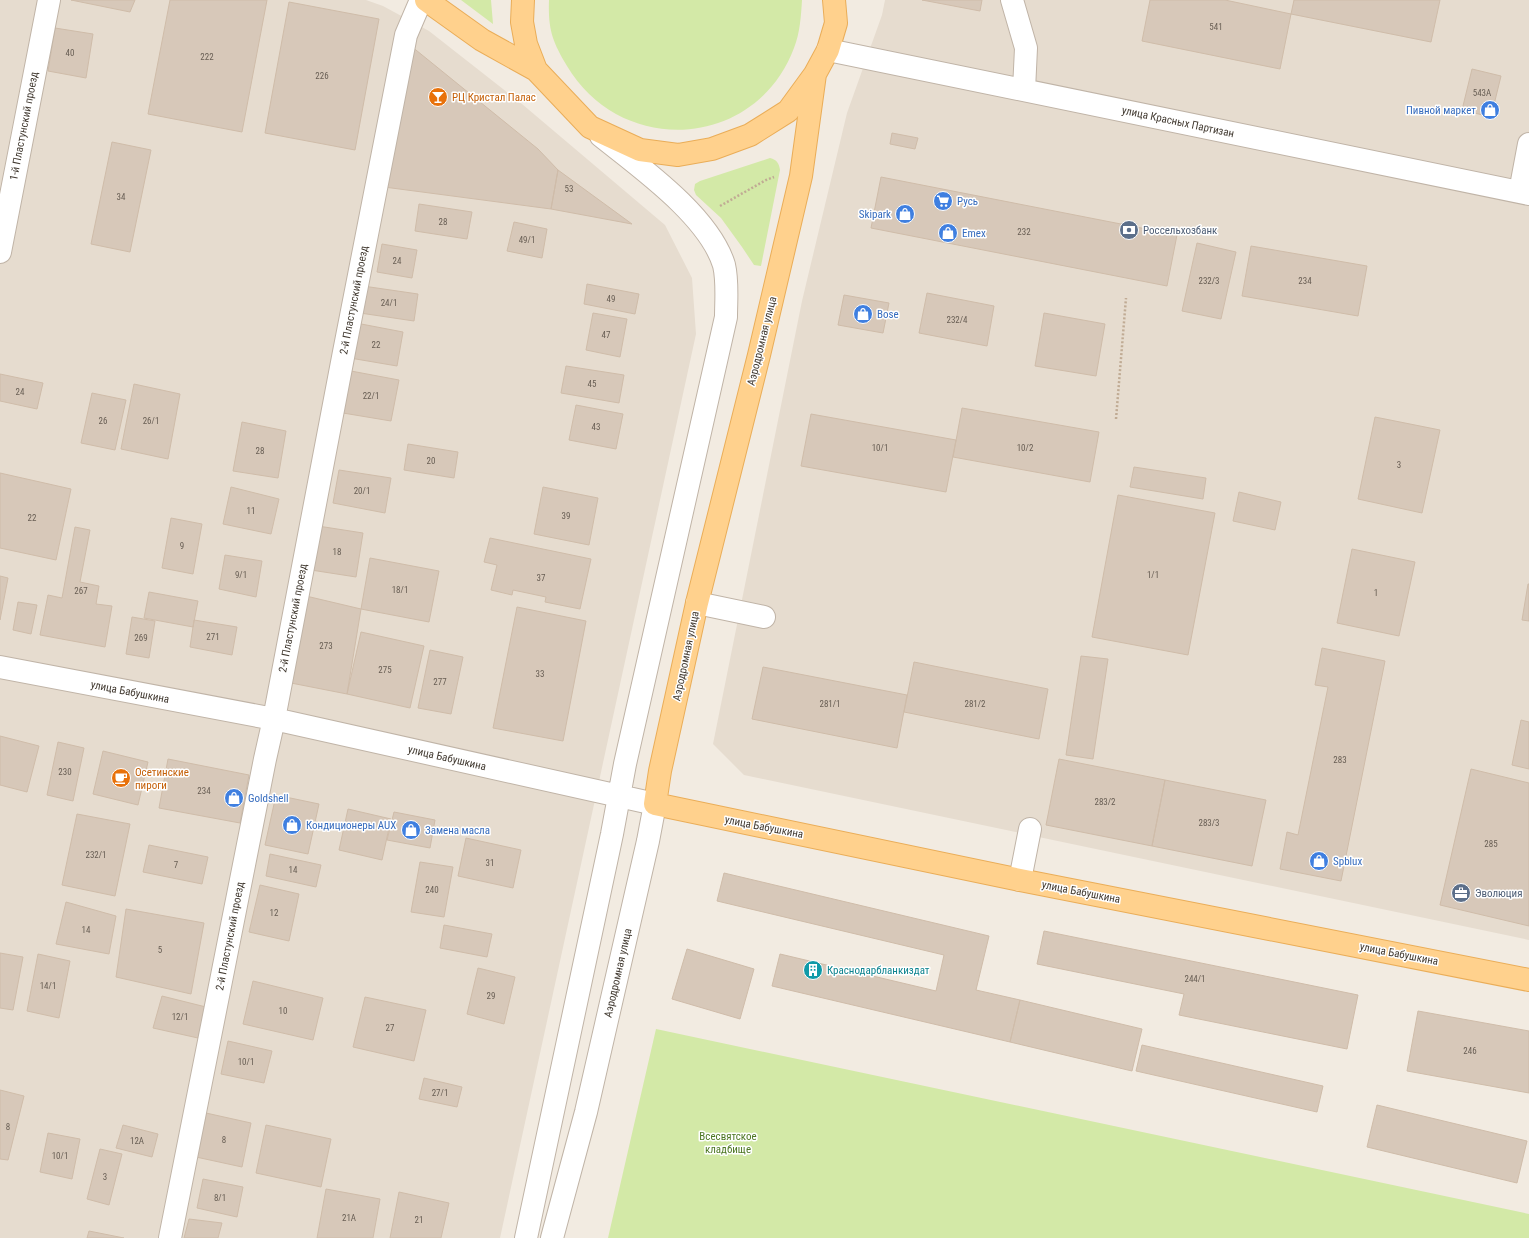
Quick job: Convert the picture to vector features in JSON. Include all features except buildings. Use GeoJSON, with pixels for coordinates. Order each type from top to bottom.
{"type":"FeatureCollection","features":[{"type":"Feature","properties":{"kind":"main road"},"geometry":{"type":"LineString","coordinates":[[426,0],[482,40],[536,70],[590,127],[640,150],[678,154],[712,149],[750,135],[788,111],[815,74],[828,50],[836,23],[848,0]]}},
{"type":"Feature","properties":{"kind":"main road"},"geometry":{"type":"LineString","coordinates":[[523,0],[522,22],[526,44],[536,70]]}},
{"type":"Feature","properties":{"kind":"main road"},"geometry":{"type":"LineString","coordinates":[[834,0],[836,23]]}},
{"type":"Feature","properties":{"kind":"main road","name":"Аэродромная улица"},"geometry":{"type":"LineString","coordinates":[[655,804],[660,771],[697,602],[801,176],[815,74]]}},
{"type":"Feature","properties":{"kind":"main road","name":"улица Бабушкина"},"geometry":{"type":"LineString","coordinates":[[655,804],[1020,880],[1529,980]]}},
{"type":"Feature","properties":{"kind":"street","name":"1-й Пластунский проезд"},"geometry":{"type":"LineString","coordinates":[[0,252],[49,0]]}},
{"type":"Feature","properties":{"kind":"street","name":"2-й Пластунский проезд"},"geometry":{"type":"LineString","coordinates":[[170,1238],[274,719],[406,35],[421,0]]}},
{"type":"Feature","properties":{"kind":"street"},"geometry":{"type":"LineString","coordinates":[[1012,0],[1026,48],[1024,90]]}},
{"type":"Feature","properties":{"kind":"street","name":"улица Красных Партизан"},"geometry":{"type":"LineString","coordinates":[[828,50],[1524,193]]}},
{"type":"Feature","properties":{"kind":"street"},"geometry":{"type":"LineString","coordinates":[[526,1238],[625,764],[726,317],[727,289],[724,265],[714,243],[697,220],[666,187],[590,127]]}},
{"type":"Feature","properties":{"kind":"street"},"geometry":{"type":"LineString","coordinates":[[1524,193],[1529,144]]}},
{"type":"Feature","properties":{"kind":"street"},"geometry":{"type":"LineString","coordinates":[[697,602],[764,617]]}},
{"type":"Feature","properties":{"kind":"street","name":"улица Бабушкина"},"geometry":{"type":"LineString","coordinates":[[0,668],[274,719],[655,804]]}},
{"type":"Feature","properties":{"kind":"street","name":"Аэродромная улица"},"geometry":{"type":"LineString","coordinates":[[552,1238],[586,1112],[655,804]]}},
{"type":"Feature","properties":{"kind":"street"},"geometry":{"type":"LineString","coordinates":[[1020,880],[1030,829]]}},
{"type":"Feature","properties":{"kind":"path"},"geometry":{"type":"LineString","coordinates":[[720,207],[766,180],[780,176]]}},
{"type":"Feature","properties":{"kind":"path"},"geometry":{"type":"LineString","coordinates":[[1116,418],[1126,298]]}},
{"type":"Feature","properties":{"kind":"shaded area"},"geometry":{"type":"Polygon","coordinates":[[[0,0],[366,0],[383,6],[429,31],[522,104],[665,225],[692,278],[696,334],[500,1238],[0,1238],[0,0]]]}},
{"type":"Feature","properties":{"kind":"shaded area"},"geometry":{"type":"Polygon","coordinates":[[[885,0],[1529,0],[1529,940],[744,775],[713,744],[802,301],[847,113],[882,15],[885,0]]]}},
{"type":"Feature","properties":{"kind":"green space"},"geometry":{"type":"Polygon","coordinates":[[[461,0],[491,0],[493,24],[461,0]]]}},
{"type":"Feature","properties":{"kind":"green space"},"geometry":{"type":"Polygon","coordinates":[[[549,0],[802,0],[798,36],[794,48],[776,82],[750,106],[720,122],[687,129],[653,127],[620,116],[591,96],[567,66],[554,42],[549,19],[549,0]]]}},
{"type":"Feature","properties":{"kind":"green space"},"geometry":{"type":"Polygon","coordinates":[[[770,158],[777,162],[780,170],[761,266],[754,265],[721,218],[696,195],[694,190],[695,184],[700,181],[770,158]]]}},
{"type":"Feature","properties":{"kind":"green space","name":"Всесвятское кладбище"},"geometry":{"type":"Polygon","coordinates":[[[656,1029],[1529,1214],[1529,1238],[608,1238],[656,1029]]]}},
{"type":"Feature","properties":{"kind":"place","name":"РЦ Кристал Палас"},"geometry":{"type":"Point","coordinates":[438,97]}},
{"type":"Feature","properties":{"kind":"place","name":"Пивной маркет"},"geometry":{"type":"Point","coordinates":[1490,110]}},
{"type":"Feature","properties":{"kind":"place","name":"Русь"},"geometry":{"type":"Point","coordinates":[943,201]}},
{"type":"Feature","properties":{"kind":"place","name":"Skipark"},"geometry":{"type":"Point","coordinates":[905,214]}},
{"type":"Feature","properties":{"kind":"place","name":"Россельхозбанк"},"geometry":{"type":"Point","coordinates":[1129,230]}},
{"type":"Feature","properties":{"kind":"place","name":"Emex"},"geometry":{"type":"Point","coordinates":[948,233]}},
{"type":"Feature","properties":{"kind":"place","name":"Bose"},"geometry":{"type":"Point","coordinates":[863,314]}},
{"type":"Feature","properties":{"kind":"place","name":"Осетинские пироги"},"geometry":{"type":"Point","coordinates":[121,778]}},
{"type":"Feature","properties":{"kind":"place","name":"Goldshell"},"geometry":{"type":"Point","coordinates":[234,798]}},
{"type":"Feature","properties":{"kind":"place","name":"Кондиционеры AUX"},"geometry":{"type":"Point","coordinates":[292,825]}},
{"type":"Feature","properties":{"kind":"place","name":"Замена масла"},"geometry":{"type":"Point","coordinates":[411,830]}},
{"type":"Feature","properties":{"kind":"place","name":"Spblux"},"geometry":{"type":"Point","coordinates":[1319,861]}},
{"type":"Feature","properties":{"kind":"place","name":"Эволюция"},"geometry":{"type":"Point","coordinates":[1461,893]}},
{"type":"Feature","properties":{"kind":"place","name":"Краснодарбланкиздат"},"geometry":{"type":"Point","coordinates":[813,970]}}]}
